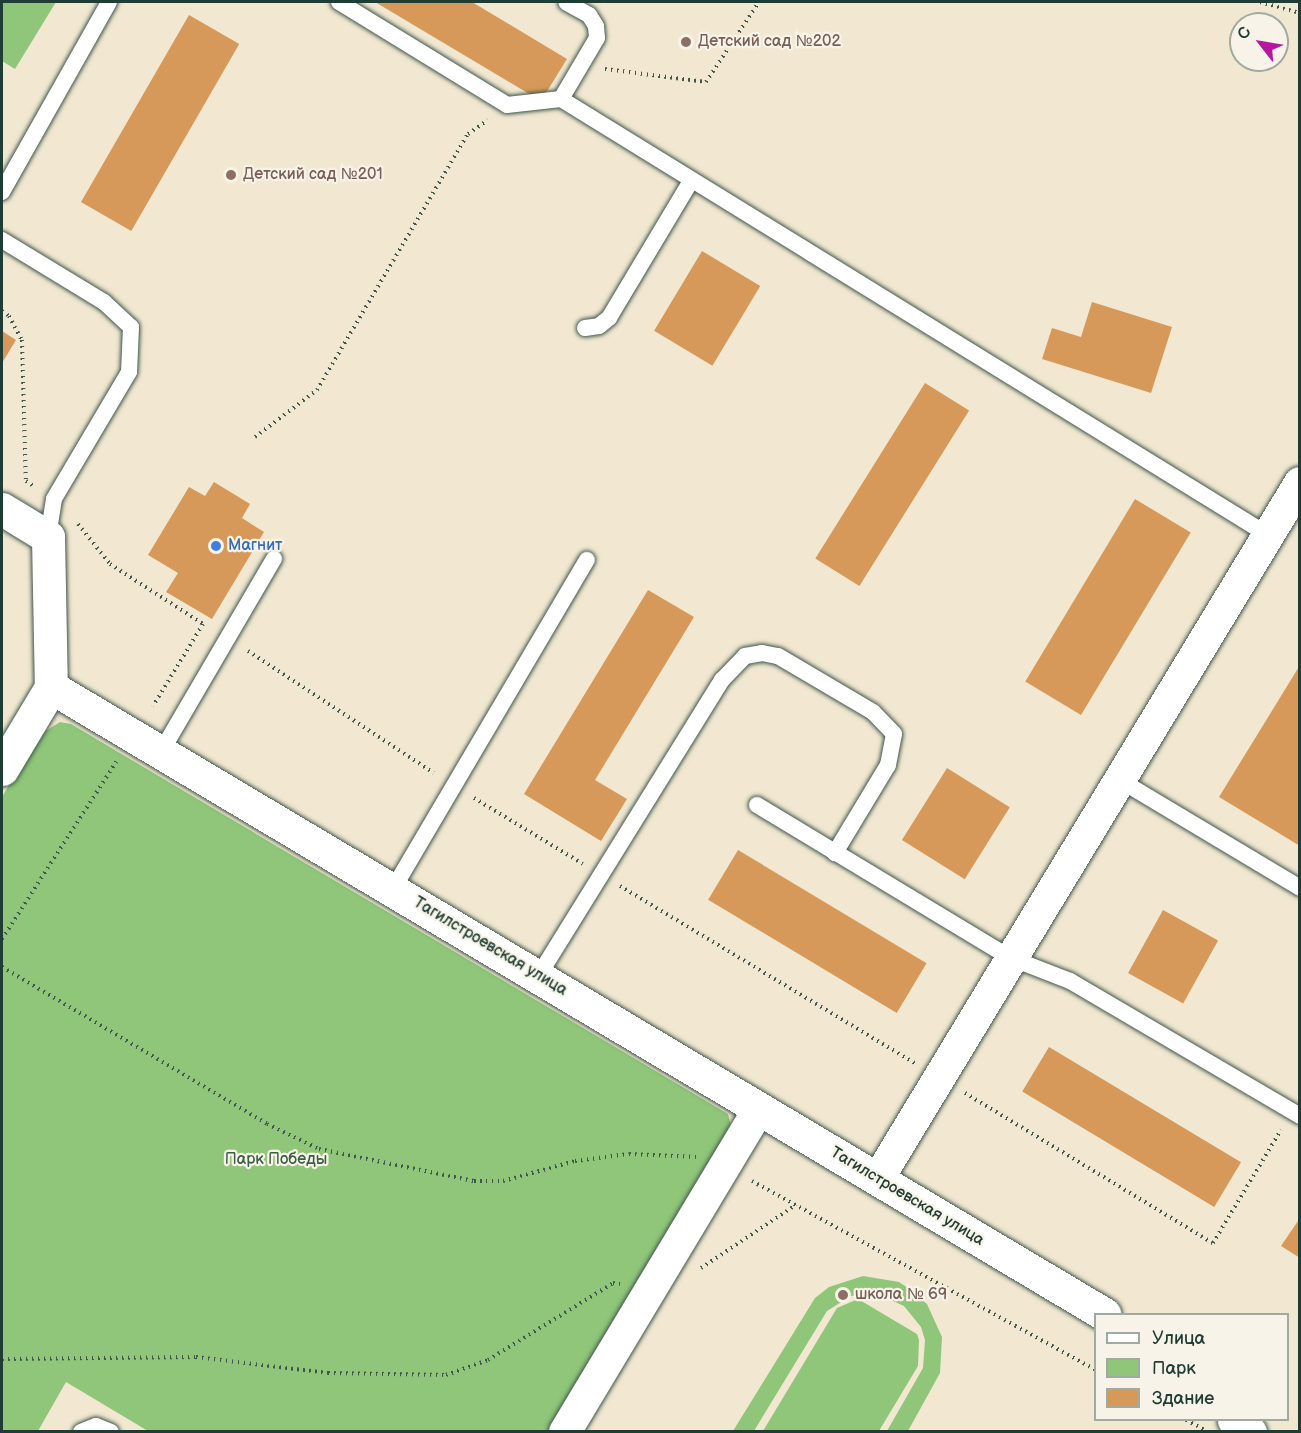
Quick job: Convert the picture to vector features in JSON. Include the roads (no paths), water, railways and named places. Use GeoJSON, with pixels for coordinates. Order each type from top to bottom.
{"type":"FeatureCollection","features":[{"type":"Feature","properties":{"kind":"street"},"geometry":{"type":"LineString","coordinates":[[878,1179],[1299,483]]}},
{"type":"Feature","properties":{"kind":"street"},"geometry":{"type":"LineString","coordinates":[[2,509],[48,537],[51,687],[2,769]]}},
{"type":"Feature","properties":{"kind":"street","name":"Тагилстроевская улица"},"geometry":{"type":"LineString","coordinates":[[51,687],[539,975],[1102,1313]]}},
{"type":"Feature","properties":{"kind":"street"},"geometry":{"type":"LineString","coordinates":[[565,1431],[759,1109]]}},
{"type":"Feature","properties":{"kind":"street"},"geometry":{"type":"LineString","coordinates":[[1237,1421],[1250,1431]]}},
{"type":"Feature","properties":{"kind":"lane"},"geometry":{"type":"LineString","coordinates":[[2,192],[109,2]]}},
{"type":"Feature","properties":{"kind":"lane"},"geometry":{"type":"LineString","coordinates":[[339,2],[507,105],[561,99],[1268,535]]}},
{"type":"Feature","properties":{"kind":"lane"},"geometry":{"type":"LineString","coordinates":[[561,99],[597,38],[597,26],[589,15],[566,2]]}},
{"type":"Feature","properties":{"kind":"lane"},"geometry":{"type":"LineString","coordinates":[[585,328],[599,326],[609,318],[691,181]]}},
{"type":"Feature","properties":{"kind":"lane"},"geometry":{"type":"LineString","coordinates":[[2,240],[104,302],[131,327],[129,372],[54,499],[48,537]]}},
{"type":"Feature","properties":{"kind":"lane"},"geometry":{"type":"LineString","coordinates":[[160,752],[274,559]]}},
{"type":"Feature","properties":{"kind":"lane"},"geometry":{"type":"LineString","coordinates":[[393,889],[588,560]]}},
{"type":"Feature","properties":{"kind":"lane"},"geometry":{"type":"LineString","coordinates":[[539,975],[722,680],[745,656],[762,653],[778,656],[873,712],[894,734],[888,765],[835,854]]}},
{"type":"Feature","properties":{"kind":"lane"},"geometry":{"type":"LineString","coordinates":[[1118,780],[1299,888]]}},
{"type":"Feature","properties":{"kind":"lane"},"geometry":{"type":"LineString","coordinates":[[757,805],[1011,958],[1070,981],[1295,1114]]}},
{"type":"Feature","properties":{"kind":"lane"},"geometry":{"type":"LineString","coordinates":[[81,1431],[96,1426],[111,1431]]}},
{"type":"Feature","properties":{"kind":"place","name":"Детский сад №202"},"geometry":{"type":"Point","coordinates":[686,42]}},
{"type":"Feature","properties":{"kind":"place","name":"Детский сад №201"},"geometry":{"type":"Point","coordinates":[231,175]}},
{"type":"Feature","properties":{"kind":"place","name":"Магнит"},"geometry":{"type":"Point","coordinates":[216,546]}},
{"type":"Feature","properties":{"kind":"place","name":"школа № 69"},"geometry":{"type":"Point","coordinates":[843,1295]}},
{"type":"Feature","properties":{"kind":"park label","name":"Парк Победы"},"geometry":{"type":"Point","coordinates":[276,1160]}}]}
